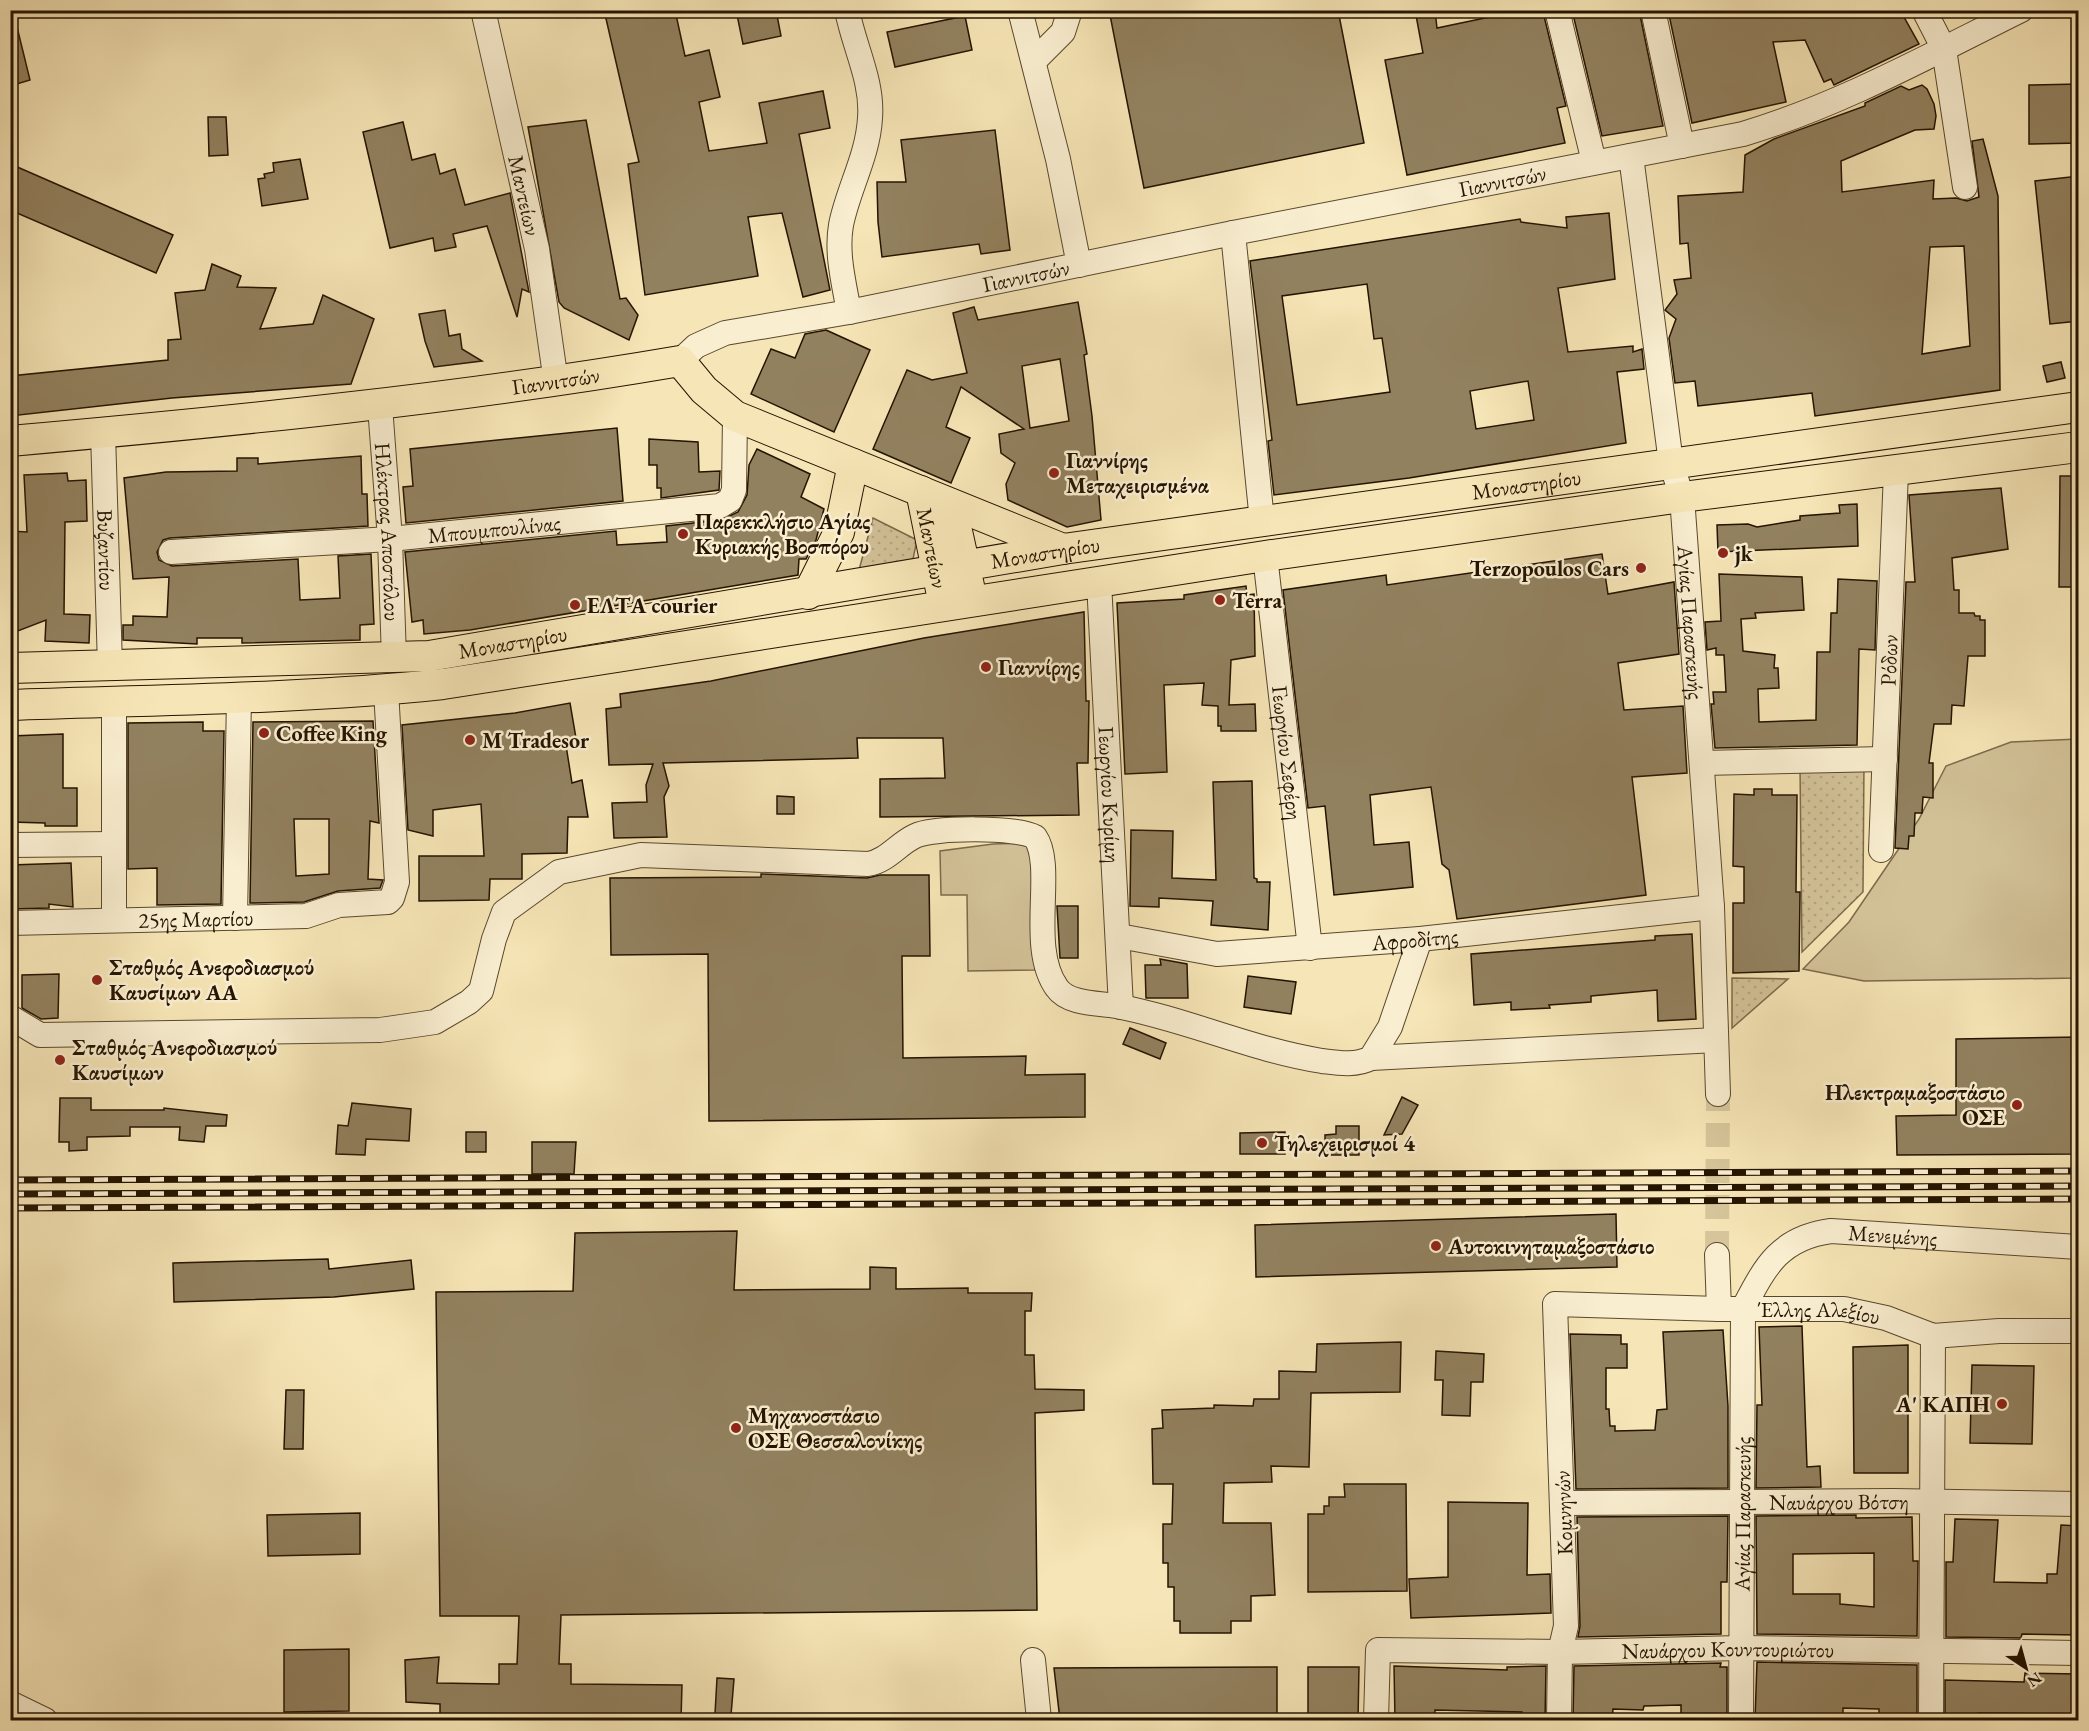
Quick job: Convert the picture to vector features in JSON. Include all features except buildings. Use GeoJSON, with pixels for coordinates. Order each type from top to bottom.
{"type":"FeatureCollection","features":[{"type":"Feature","properties":{"kind":"main road","name":"Γιαννιτσών"},"geometry":{"type":"LineString","coordinates":[[10,441],[380,406],[556,382],[680,361]]}},
{"type":"Feature","properties":{"kind":"main road","name":"Μαντείων"},"geometry":{"type":"LineString","coordinates":[[680,361],[704,390],[735,416],[951,504],[951,570]]}},
{"type":"Feature","properties":{"kind":"main road","name":"Μοναστηρίου"},"geometry":{"type":"LineString","coordinates":[[10,668],[394,659],[429,656],[951,570],[1063,549],[2079,407]]}},
{"type":"Feature","properties":{"kind":"main road","name":"Μοναστηρίου"},"geometry":{"type":"LineString","coordinates":[[10,705],[387,690],[443,684],[1265,556],[1682,497],[2079,447]]}},
{"type":"Feature","properties":{"kind":"main road"},"geometry":{"type":"LineString","coordinates":[[808,594],[839,532],[853,464]]}},
{"type":"Feature","properties":{"kind":"main road","name":"Μαντείων"},"geometry":{"type":"LineString","coordinates":[[921,491],[951,570],[958,603]]}},
{"type":"Feature","properties":{"kind":"main road"},"geometry":{"type":"LineString","coordinates":[[951,504],[1063,549]]}},
{"type":"Feature","properties":{"kind":"street","name":"Μαντείων"},"geometry":{"type":"LineString","coordinates":[[483,10],[537,249],[556,382]]}},
{"type":"Feature","properties":{"kind":"street"},"geometry":{"type":"LineString","coordinates":[[847,10],[867,79],[870,118],[867,139],[847,200],[839,243],[849,312]]}},
{"type":"Feature","properties":{"kind":"street"},"geometry":{"type":"LineString","coordinates":[[1020,10],[1034,61],[1079,264]]}},
{"type":"Feature","properties":{"kind":"street"},"geometry":{"type":"LineString","coordinates":[[1034,61],[1063,33],[1071,10]]}},
{"type":"Feature","properties":{"kind":"street"},"geometry":{"type":"LineString","coordinates":[[1557,10],[1594,162]]}},
{"type":"Feature","properties":{"kind":"street"},"geometry":{"type":"LineString","coordinates":[[1653,10],[1682,146]]}},
{"type":"Feature","properties":{"kind":"street"},"geometry":{"type":"LineString","coordinates":[[1924,10],[1944,49],[1965,187]]}},
{"type":"Feature","properties":{"kind":"street","name":"Γιαννιτσών"},"geometry":{"type":"LineString","coordinates":[[680,361],[696,346],[725,333],[849,312],[1233,233],[1743,134],[1780,123],[1944,49],[2021,10]]}},
{"type":"Feature","properties":{"kind":"street","name":"Αγίας Παρασκευής"},"geometry":{"type":"LineString","coordinates":[[1631,156],[1671,463],[1682,497],[1712,907],[1718,1094]]}},
{"type":"Feature","properties":{"kind":"street"},"geometry":{"type":"LineString","coordinates":[[1233,233],[1262,520]]}},
{"type":"Feature","properties":{"kind":"street","name":"Ηλέκτρας Αποστόλου"},"geometry":{"type":"LineString","coordinates":[[380,406],[390,539],[394,659]]}},
{"type":"Feature","properties":{"kind":"street","name":"Μπουμπουλίνας"},"geometry":{"type":"LineString","coordinates":[[171,552],[390,539],[725,504],[730,500],[734,490],[735,416]]}},
{"type":"Feature","properties":{"kind":"street","name":"Βυζαντίου"},"geometry":{"type":"LineString","coordinates":[[103,433],[110,666]]}},
{"type":"Feature","properties":{"kind":"street"},"geometry":{"type":"LineString","coordinates":[[759,433],[764,442],[788,452],[795,447]]}},
{"type":"Feature","properties":{"kind":"street","name":"Ρόδων"},"geometry":{"type":"LineString","coordinates":[[1881,850],[1896,471]]}},
{"type":"Feature","properties":{"kind":"street","name":"Γεωργίου Σεφέρη"},"geometry":{"type":"LineString","coordinates":[[1265,556],[1310,948]]}},
{"type":"Feature","properties":{"kind":"street","name":"Γεωργίου Κυρίμη"},"geometry":{"type":"LineString","coordinates":[[1099,582],[1121,1007]]}},
{"type":"Feature","properties":{"kind":"street","name":"25ης Μαρτίου"},"geometry":{"type":"LineString","coordinates":[[10,923],[306,916],[339,905],[380,904],[392,898],[397,882],[387,690]]}},
{"type":"Feature","properties":{"kind":"street"},"geometry":{"type":"LineString","coordinates":[[235,918],[239,697]]}},
{"type":"Feature","properties":{"kind":"street"},"geometry":{"type":"LineString","coordinates":[[114,702],[114,921]]}},
{"type":"Feature","properties":{"kind":"street"},"geometry":{"type":"LineString","coordinates":[[1703,763],[1885,759]]}},
{"type":"Feature","properties":{"kind":"street"},"geometry":{"type":"LineString","coordinates":[[10,1017],[40,1035],[380,1030],[435,1022],[469,1002],[481,992],[494,939],[504,912],[559,872],[640,855],[868,864],[880,860],[914,836],[925,833],[1028,833],[1035,837],[1040,848],[1043,945],[1048,969],[1055,986],[1067,997],[1121,1007],[1308,1058],[1353,1063],[1371,1058],[1716,1040]]}},
{"type":"Feature","properties":{"kind":"street"},"geometry":{"type":"LineString","coordinates":[[10,845],[114,844]]}},
{"type":"Feature","properties":{"kind":"street","name":"Αφροδίτης"},"geometry":{"type":"LineString","coordinates":[[1119,936],[1217,954],[1420,939],[1712,907]]}},
{"type":"Feature","properties":{"kind":"street"},"geometry":{"type":"LineString","coordinates":[[1371,1058],[1390,1027],[1420,939]]}},
{"type":"Feature","properties":{"kind":"street","name":"Μενεμένης"},"geometry":{"type":"LineString","coordinates":[[1743,1309],[1765,1269],[1778,1253],[1801,1238],[1822,1232],[2079,1247]]}},
{"type":"Feature","properties":{"kind":"street"},"geometry":{"type":"LineString","coordinates":[[1718,1255],[1719,1309]]}},
{"type":"Feature","properties":{"kind":"street","name":"Έλλης Αλεξίου"},"geometry":{"type":"LineString","coordinates":[[1555,1304],[1719,1309],[1813,1307],[1851,1310],[1886,1318],[1933,1336],[1999,1331],[2079,1331]]}},
{"type":"Feature","properties":{"kind":"street","name":"Κομνηνών"},"geometry":{"type":"LineString","coordinates":[[1555,1304],[1566,1626],[1560,1652],[1559,1720]]}},
{"type":"Feature","properties":{"kind":"street","name":"Αγίας Παρασκευής"},"geometry":{"type":"LineString","coordinates":[[1741,1720],[1743,1309]]}},
{"type":"Feature","properties":{"kind":"street"},"geometry":{"type":"LineString","coordinates":[[1931,1720],[1933,1336]]}},
{"type":"Feature","properties":{"kind":"street","name":"Ναυάρχου Βότση"},"geometry":{"type":"LineString","coordinates":[[1563,1503],[1893,1501],[2079,1504]]}},
{"type":"Feature","properties":{"kind":"street","name":"Ναυάρχου Κουντουριώτου"},"geometry":{"type":"LineString","coordinates":[[1376,1720],[1378,1650],[1560,1652],[1742,1648],[2079,1653]]}},
{"type":"Feature","properties":{"kind":"street"},"geometry":{"type":"LineString","coordinates":[[1033,1660],[1039,1720]]}},
{"type":"Feature","properties":{"kind":"street"},"geometry":{"type":"LineString","coordinates":[[10,1703],[45,1720]]}},
{"type":"Feature","properties":{"kind":"shaded area"},"geometry":{"type":"Polygon","coordinates":[[[873,518],[917,540],[913,559],[859,570],[873,518]]]}},
{"type":"Feature","properties":{"kind":"shaded area"},"geometry":{"type":"Polygon","coordinates":[[[2078,739],[2078,978],[1864,981],[1803,969],[1849,922],[1919,819],[1946,766],[2011,742],[2078,739]]]}},
{"type":"Feature","properties":{"kind":"shaded area"},"geometry":{"type":"Polygon","coordinates":[[[1864,764],[1863,892],[1802,952],[1800,766],[1864,764]]]}},
{"type":"Feature","properties":{"kind":"shaded area"},"geometry":{"type":"Polygon","coordinates":[[[1025,843],[1034,850],[1035,970],[968,971],[967,895],[941,895],[940,851],[993,844],[1025,843]]]}},
{"type":"Feature","properties":{"kind":"shaded area"},"geometry":{"type":"Polygon","coordinates":[[[1732,978],[1788,979],[1732,1028],[1732,978]]]}},
{"type":"Feature","properties":{"kind":"tunnel"},"geometry":{"type":"LineString","coordinates":[[1717,1255],[1718,1094]]}},
{"type":"Feature","properties":{"kind":"railway"},"geometry":{"type":"LineString","coordinates":[[10,1180],[2078,1171]]}},
{"type":"Feature","properties":{"kind":"railway"},"geometry":{"type":"LineString","coordinates":[[10,1194],[2078,1186]]}},
{"type":"Feature","properties":{"kind":"railway"},"geometry":{"type":"LineString","coordinates":[[10,1208],[2078,1199]]}},
{"type":"Feature","properties":{"kind":"place","name":"Γιαννίρης Μεταχειρισμένα"},"geometry":{"type":"Point","coordinates":[1054,473]}},
{"type":"Feature","properties":{"kind":"place","name":"Παρεκκλήσιο Αγίας Κυριακής Βοσπόρου"},"geometry":{"type":"Point","coordinates":[683,534]}},
{"type":"Feature","properties":{"kind":"place","name":"jk"},"geometry":{"type":"Point","coordinates":[1723,553]}},
{"type":"Feature","properties":{"kind":"place","name":"Terzopoulos Cars"},"geometry":{"type":"Point","coordinates":[1641,568]}},
{"type":"Feature","properties":{"kind":"place","name":"Terra"},"geometry":{"type":"Point","coordinates":[1220,600]}},
{"type":"Feature","properties":{"kind":"place","name":"ΕΛΤΑ courier"},"geometry":{"type":"Point","coordinates":[575,605]}},
{"type":"Feature","properties":{"kind":"place","name":"Γιαννίρης"},"geometry":{"type":"Point","coordinates":[986,667]}},
{"type":"Feature","properties":{"kind":"place","name":"Coffee King"},"geometry":{"type":"Point","coordinates":[264,733]}},
{"type":"Feature","properties":{"kind":"place","name":"M Tradesor"},"geometry":{"type":"Point","coordinates":[470,740]}},
{"type":"Feature","properties":{"kind":"place","name":"Σταθμός Ανεφοδιασμού Καυσίμων ΑΑ"},"geometry":{"type":"Point","coordinates":[97,980]}},
{"type":"Feature","properties":{"kind":"place","name":"Σταθμός Ανεφοδιασμού Καυσίμων"},"geometry":{"type":"Point","coordinates":[60,1060]}},
{"type":"Feature","properties":{"kind":"place","name":"Ηλεκτραμαξοστάσιο ΟΣΕ"},"geometry":{"type":"Point","coordinates":[2017,1105]}},
{"type":"Feature","properties":{"kind":"place","name":"Τηλεχειρισμοί 4"},"geometry":{"type":"Point","coordinates":[1262,1143]}},
{"type":"Feature","properties":{"kind":"place","name":"Αυτοκινηταμαξοστάσιο"},"geometry":{"type":"Point","coordinates":[1436,1246]}},
{"type":"Feature","properties":{"kind":"place","name":"Α' ΚΑΠΗ"},"geometry":{"type":"Point","coordinates":[2002,1404]}},
{"type":"Feature","properties":{"kind":"place","name":"Μηχανοστάσιο ΟΣΕ Θεσσαλονίκης"},"geometry":{"type":"Point","coordinates":[736,1428]}}]}
